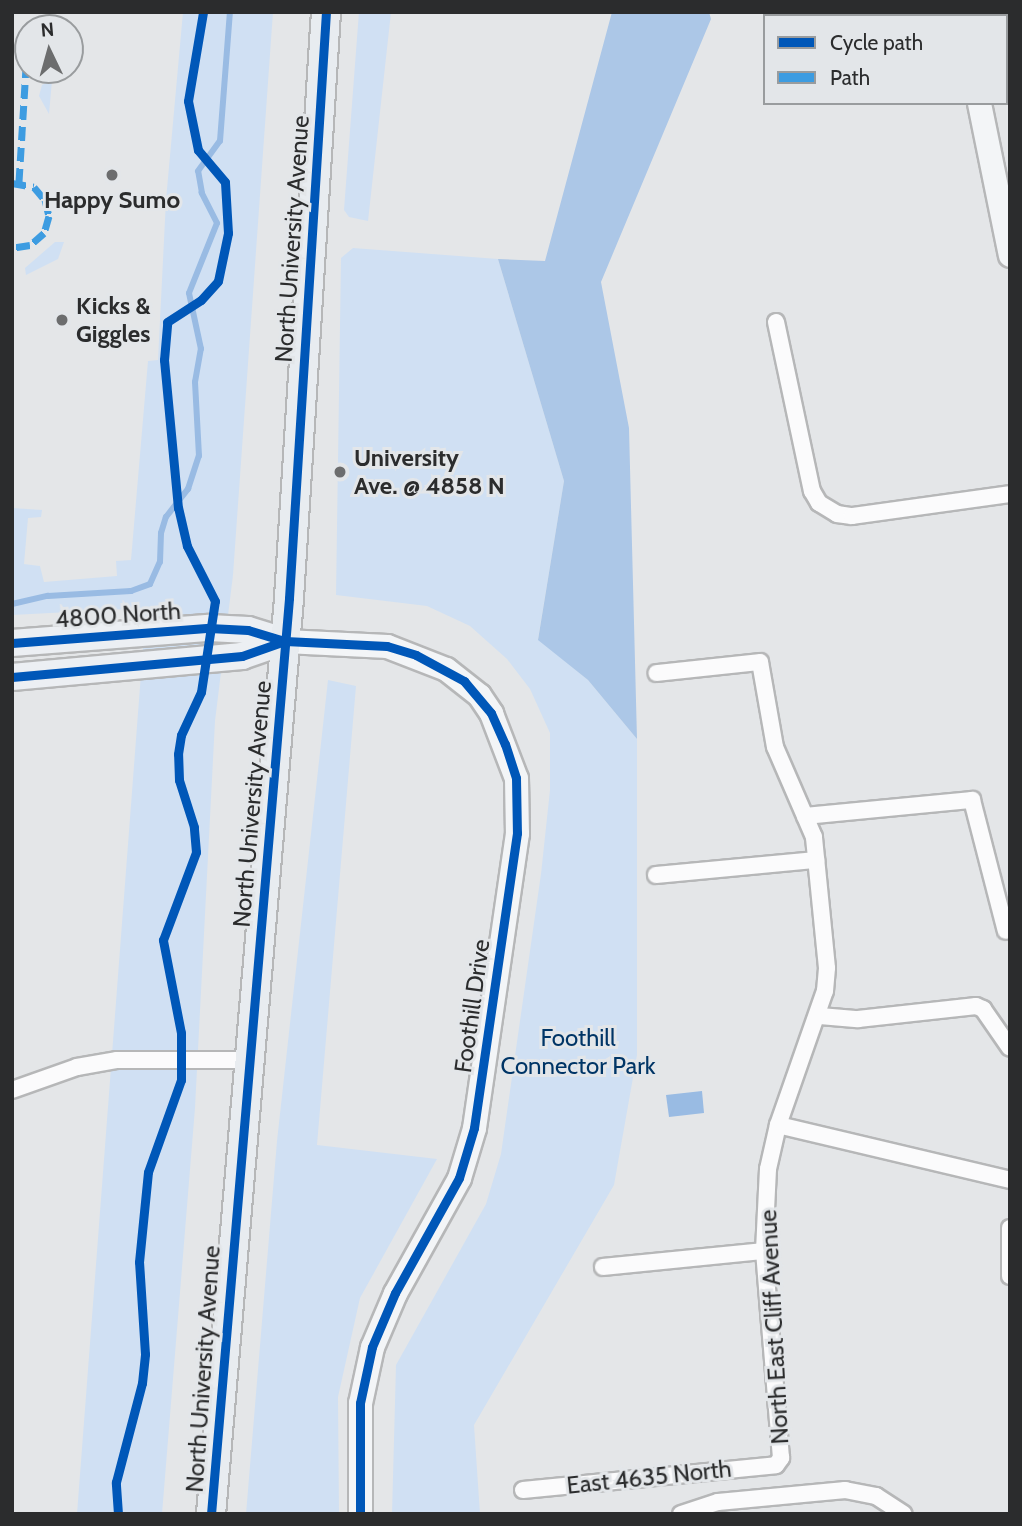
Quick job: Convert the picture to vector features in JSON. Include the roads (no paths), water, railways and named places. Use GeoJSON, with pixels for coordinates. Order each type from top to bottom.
{"type":"FeatureCollection","features":[{"type":"Feature","properties":{"kind":"highway","name":"North University Avenue"},"geometry":{"type":"LineString","coordinates":[[211,1514],[285,641],[326,12]]}},
{"type":"Feature","properties":{"kind":"main road"},"geometry":{"type":"LineString","coordinates":[[979,105],[1010,256]]}},
{"type":"Feature","properties":{"kind":"main road","name":"4800 North"},"geometry":{"type":"LineString","coordinates":[[12,643],[209,628],[248,630],[285,641]]}},
{"type":"Feature","properties":{"kind":"main road","name":"4800 North"},"geometry":{"type":"LineString","coordinates":[[12,677],[242,656],[285,641]]}},
{"type":"Feature","properties":{"kind":"main road","name":"Foothill Drive"},"geometry":{"type":"LineString","coordinates":[[285,641],[387,646],[446,668],[479,695],[491,713],[516,778],[517,833],[474,1128],[459,1178],[385,1312],[372,1347],[360,1403],[360,1514]]}},
{"type":"Feature","properties":{"kind":"street"},"geometry":{"type":"LineString","coordinates":[[776,322],[812,491],[819,503],[837,514],[1010,494]]}},
{"type":"Feature","properties":{"kind":"street","name":"North East Cliff Avenue"},"geometry":{"type":"LineString","coordinates":[[657,673],[760,662],[775,747],[814,837],[827,968],[820,1016],[778,1125],[768,1169],[764,1251],[782,1448],[776,1465]]}},
{"type":"Feature","properties":{"kind":"street"},"geometry":{"type":"LineString","coordinates":[[805,816],[972,800],[1006,931]]}},
{"type":"Feature","properties":{"kind":"street"},"geometry":{"type":"LineString","coordinates":[[656,874],[816,860]]}},
{"type":"Feature","properties":{"kind":"street"},"geometry":{"type":"LineString","coordinates":[[820,1016],[858,1019],[976,1006],[983,1009],[1010,1048]]}},
{"type":"Feature","properties":{"kind":"street"},"geometry":{"type":"LineString","coordinates":[[12,1090],[77,1068],[117,1060],[250,1060]]}},
{"type":"Feature","properties":{"kind":"street"},"geometry":{"type":"LineString","coordinates":[[778,1125],[1010,1180]]}},
{"type":"Feature","properties":{"kind":"street"},"geometry":{"type":"LineString","coordinates":[[1010,1228],[1010,1276]]}},
{"type":"Feature","properties":{"kind":"street"},"geometry":{"type":"LineString","coordinates":[[603,1267],[764,1251]]}},
{"type":"Feature","properties":{"kind":"street","name":"East 4635 North"},"geometry":{"type":"LineString","coordinates":[[523,1490],[776,1465]]}},
{"type":"Feature","properties":{"kind":"street"},"geometry":{"type":"LineString","coordinates":[[681,1514],[718,1502],[845,1490],[876,1496],[904,1514]]}},
{"type":"Feature","properties":{"kind":"waterway"},"geometry":{"type":"LineString","coordinates":[[12,604],[48,596],[131,591],[150,584],[160,562],[161,533],[166,517],[188,489],[199,456],[195,382],[201,349],[189,293],[217,223],[202,193],[198,171],[220,141],[230,12]]}},
{"type":"Feature","properties":{"kind":"place","name":"Happy Sumo"},"geometry":{"type":"Point","coordinates":[112,175]}},
{"type":"Feature","properties":{"kind":"place","name":"Kicks & Giggles"},"geometry":{"type":"Point","coordinates":[62,320]}},
{"type":"Feature","properties":{"kind":"place","name":"University Ave. @ 4858 N"},"geometry":{"type":"Point","coordinates":[340,472]}},
{"type":"Feature","properties":{"kind":"park label","name":"Foothill Connector Park"},"geometry":{"type":"Point","coordinates":[578,1052]}}]}
